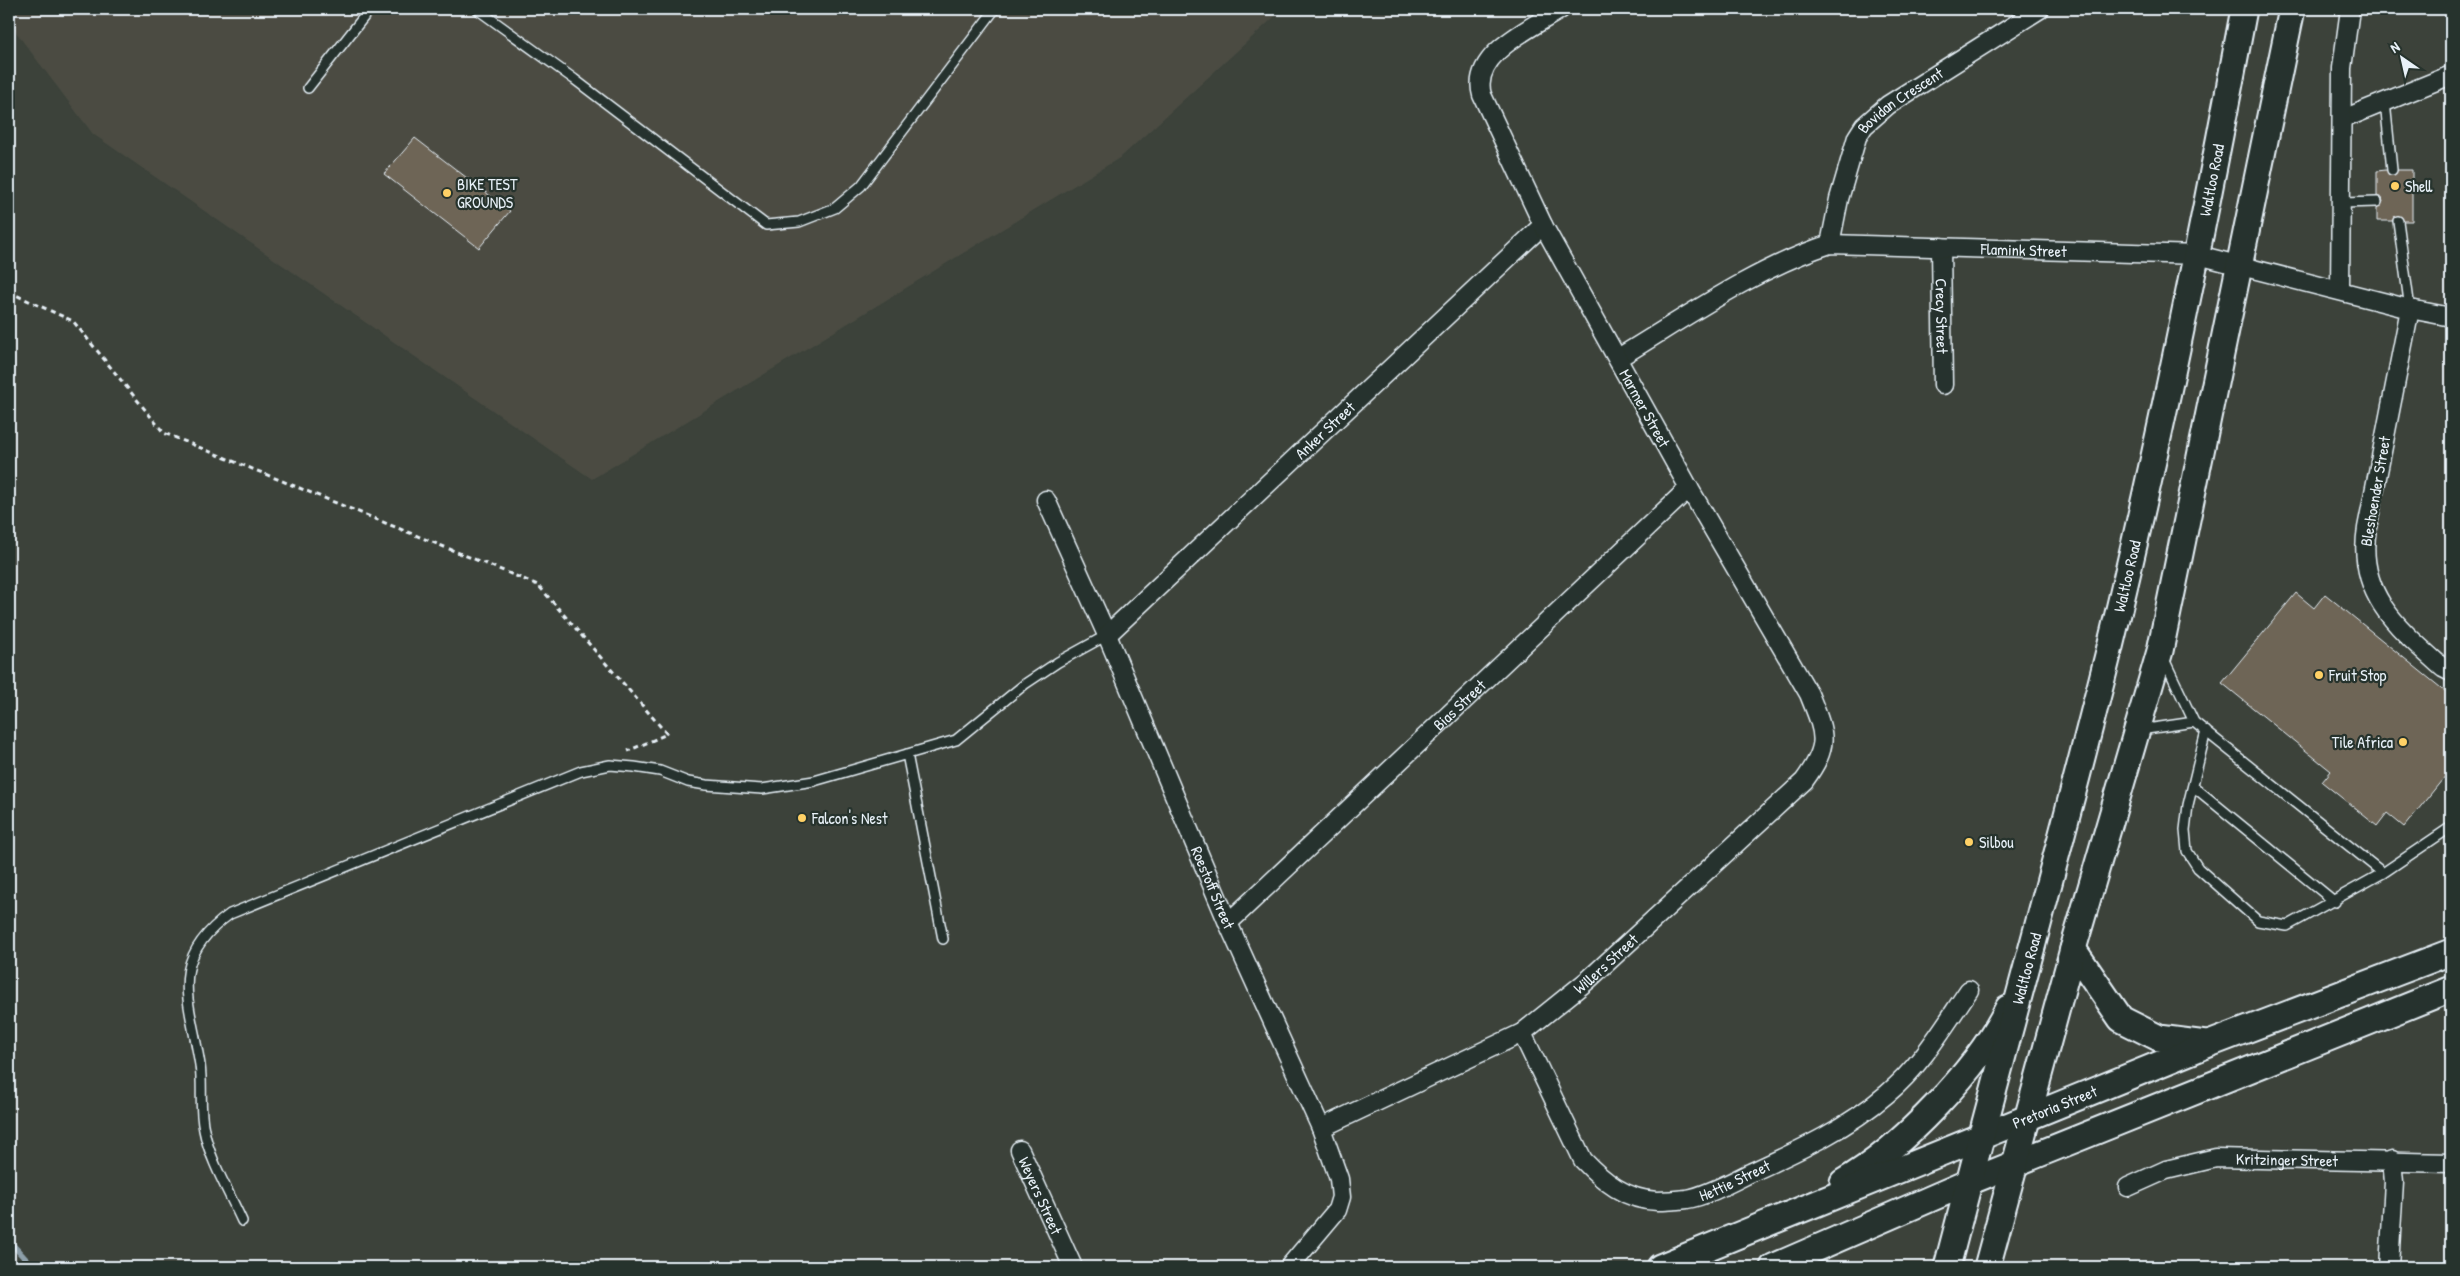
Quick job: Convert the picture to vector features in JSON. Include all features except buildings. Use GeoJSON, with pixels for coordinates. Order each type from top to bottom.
{"type":"FeatureCollection","features":[{"type":"Feature","properties":{"kind":"main road","name":"Waltloo Road"},"geometry":{"type":"LineString","coordinates":[[1947,1267],[2028,966],[2109,649],[2198,255],[2244,9]]}},
{"type":"Feature","properties":{"kind":"main road"},"geometry":{"type":"LineString","coordinates":[[1987,1267],[2013,1164],[2073,949],[2160,651],[2292,9]]}},
{"type":"Feature","properties":{"kind":"main road"},"geometry":{"type":"LineString","coordinates":[[2073,949],[2121,1019],[2159,1038],[2209,1044]]}},
{"type":"Feature","properties":{"kind":"main road","name":"Pretoria Street"},"geometry":{"type":"LineString","coordinates":[[1660,1267],[2209,1044],[2451,952]]}},
{"type":"Feature","properties":{"kind":"main road"},"geometry":{"type":"LineString","coordinates":[[1778,1220],[1853,1176],[1881,1156],[1920,1122],[1981,1052],[2003,1018],[2028,966]]}},
{"type":"Feature","properties":{"kind":"main road"},"geometry":{"type":"LineString","coordinates":[[1773,1267],[1969,1182],[2451,989]]}},
{"type":"Feature","properties":{"kind":"street","name":"Marmer Street"},"geometry":{"type":"LineString","coordinates":[[1561,9],[1491,56],[1483,69],[1479,85],[1543,225],[1689,488],[1809,694],[1821,725]]}},
{"type":"Feature","properties":{"kind":"street","name":"Bovidan Crescent"},"geometry":{"type":"LineString","coordinates":[[1830,244],[1841,190],[1857,138],[1864,126],[1888,104],[2040,9]]}},
{"type":"Feature","properties":{"kind":"street"},"geometry":{"type":"LineString","coordinates":[[2340,290],[2342,68],[2350,9]]}},
{"type":"Feature","properties":{"kind":"street"},"geometry":{"type":"LineString","coordinates":[[2343,119],[2451,75]]}},
{"type":"Feature","properties":{"kind":"street","name":"Anker Street"},"geometry":{"type":"LineString","coordinates":[[1107,635],[1543,225]]}},
{"type":"Feature","properties":{"kind":"street","name":"Flamink Street"},"geometry":{"type":"LineString","coordinates":[[1618,358],[1754,276],[1794,256],[1830,244],[2198,255],[2240,264],[2410,309],[2451,317]]}},
{"type":"Feature","properties":{"kind":"street","name":"Crecy Street"},"geometry":{"type":"LineString","coordinates":[[1941,247],[1943,385]]}},
{"type":"Feature","properties":{"kind":"street","name":"Bleshoender Street"},"geometry":{"type":"LineString","coordinates":[[2410,309],[2367,528],[2364,562],[2373,588],[2393,621],[2430,656],[2451,672]]}},
{"type":"Feature","properties":{"kind":"street","name":"Bias Street"},"geometry":{"type":"LineString","coordinates":[[1228,923],[1689,488]]}},
{"type":"Feature","properties":{"kind":"street","name":"Roestoff Street"},"geometry":{"type":"LineString","coordinates":[[1046,500],[1107,635],[1228,923],[1321,1128],[1339,1179],[1341,1197],[1337,1210],[1289,1267]]}},
{"type":"Feature","properties":{"kind":"street","name":"Willers Street"},"geometry":{"type":"LineString","coordinates":[[1321,1128],[1522,1033],[1588,980],[1804,781],[1817,763],[1824,745],[1821,725]]}},
{"type":"Feature","properties":{"kind":"street","name":"Hettie Street"},"geometry":{"type":"LineString","coordinates":[[1522,1033],[1583,1160],[1613,1187],[1630,1195],[1656,1201],[1688,1199],[1735,1180],[1828,1137],[1888,1093],[1926,1052],[1969,990]]}},
{"type":"Feature","properties":{"kind":"street","name":"Weyers Street"},"geometry":{"type":"LineString","coordinates":[[1020,1150],[1073,1267]]}},
{"type":"Feature","properties":{"kind":"street","name":"Kritzinger Street"},"geometry":{"type":"LineString","coordinates":[[2128,1187],[2166,1170],[2216,1158],[2392,1160],[2451,1163]]}},
{"type":"Feature","properties":{"kind":"street"},"geometry":{"type":"LineString","coordinates":[[2389,1267],[2394,1182],[2392,1160]]}},
{"type":"Feature","properties":{"kind":"lane"},"geometry":{"type":"LineString","coordinates":[[308,88],[370,9]]}},
{"type":"Feature","properties":{"kind":"lane"},"geometry":{"type":"LineString","coordinates":[[477,9],[574,79],[766,225],[799,222],[835,208],[861,186],[995,9]]}},
{"type":"Feature","properties":{"kind":"lane"},"geometry":{"type":"LineString","coordinates":[[2385,102],[2392,170]]}},
{"type":"Feature","properties":{"kind":"lane"},"geometry":{"type":"LineString","coordinates":[[2342,203],[2377,202]]}},
{"type":"Feature","properties":{"kind":"lane"},"geometry":{"type":"LineString","coordinates":[[2398,220],[2410,309]]}},
{"type":"Feature","properties":{"kind":"lane"},"geometry":{"type":"LineString","coordinates":[[242,1221],[204,1130],[200,1065],[185,991],[188,970],[197,947],[212,927],[230,914],[582,771],[610,765],[634,767],[660,771],[688,782],[762,790],[814,781],[956,740],[1025,684],[1107,635]]}},
{"type":"Feature","properties":{"kind":"lane"},"geometry":{"type":"LineString","coordinates":[[2160,651],[2194,722],[2383,873]]}},
{"type":"Feature","properties":{"kind":"lane"},"geometry":{"type":"LineString","coordinates":[[2137,730],[2194,722]]}},
{"type":"Feature","properties":{"kind":"lane"},"geometry":{"type":"LineString","coordinates":[[2206,731],[2188,805],[2185,830],[2187,851],[2198,868],[2258,921],[2287,926],[2335,902],[2383,873],[2451,827]]}},
{"type":"Feature","properties":{"kind":"lane"},"geometry":{"type":"LineString","coordinates":[[907,754],[943,939]]}},
{"type":"Feature","properties":{"kind":"lane"},"geometry":{"type":"LineString","coordinates":[[2193,786],[2335,902]]}},
{"type":"Feature","properties":{"kind":"path"},"geometry":{"type":"LineString","coordinates":[[9,292],[73,321],[164,432],[538,585],[667,734],[624,752]]}},
{"type":"Feature","properties":{"kind":"shaded area"},"geometry":{"type":"Polygon","coordinates":[[[9,9],[1283,9],[1121,157],[592,479],[93,134],[9,23],[9,9]]]}},
{"type":"Feature","properties":{"kind":"waterway"},"geometry":{"type":"LineString","coordinates":[[9,1241],[33,1267]]}},
{"type":"Feature","properties":{"kind":"place","name":"Shell"},"geometry":{"type":"Point","coordinates":[2395,186]}},
{"type":"Feature","properties":{"kind":"place","name":"BIKE TEST GROUNDS"},"geometry":{"type":"Point","coordinates":[447,193]}},
{"type":"Feature","properties":{"kind":"place","name":"Fruit Stop"},"geometry":{"type":"Point","coordinates":[2319,675]}},
{"type":"Feature","properties":{"kind":"place","name":"Tile Africa"},"geometry":{"type":"Point","coordinates":[2403,742]}},
{"type":"Feature","properties":{"kind":"place","name":"Falcon's Nest"},"geometry":{"type":"Point","coordinates":[802,818]}},
{"type":"Feature","properties":{"kind":"place","name":"Silbou"},"geometry":{"type":"Point","coordinates":[1969,842]}}]}
